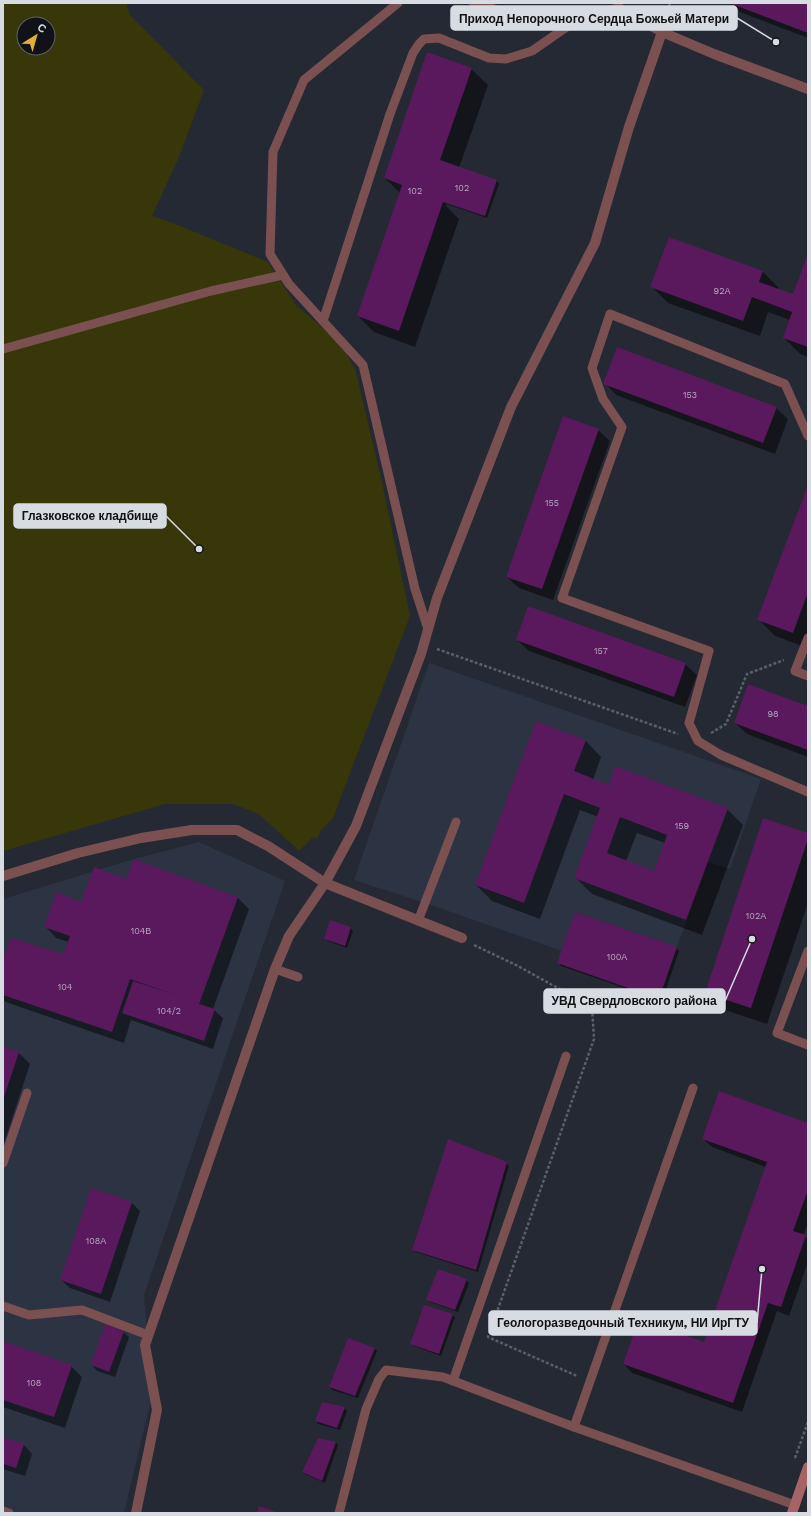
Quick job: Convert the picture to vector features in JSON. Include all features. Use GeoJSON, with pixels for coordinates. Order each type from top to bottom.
{"type":"FeatureCollection","features":[{"type":"Feature","properties":{"kind":"main road"},"geometry":{"type":"LineString","coordinates":[[793,1509],[808,1467]]}},
{"type":"Feature","properties":{"kind":"street"},"geometry":{"type":"LineString","coordinates":[[474,3],[541,25],[578,19],[617,5],[662,32],[714,54],[808,89]]}},
{"type":"Feature","properties":{"kind":"street"},"geometry":{"type":"LineString","coordinates":[[136,1513],[157,1410],[145,1345],[274,969],[289,936],[325,883],[356,826],[421,654],[437,598],[511,407],[595,243],[629,127],[662,32]]}},
{"type":"Feature","properties":{"kind":"street"},"geometry":{"type":"LineString","coordinates":[[3,876],[78,853],[141,838],[192,830],[237,830],[268,846],[325,883],[462,938]]}},
{"type":"Feature","properties":{"kind":"lane"},"geometry":{"type":"LineString","coordinates":[[398,3],[304,80],[272,152],[270,254],[289,284],[363,365],[415,589],[428,629]]}},
{"type":"Feature","properties":{"kind":"lane"},"geometry":{"type":"LineString","coordinates":[[323,321],[390,114],[413,54],[419,44],[424,39],[439,38],[489,58],[506,59],[532,51],[578,19]]}},
{"type":"Feature","properties":{"kind":"lane"},"geometry":{"type":"LineString","coordinates":[[3,349],[211,291],[283,275]]}},
{"type":"Feature","properties":{"kind":"lane"},"geometry":{"type":"LineString","coordinates":[[808,436],[785,384],[610,314],[592,368],[603,399],[622,427],[562,598],[709,651],[689,723],[698,741],[721,755],[808,792]]}},
{"type":"Feature","properties":{"kind":"lane"},"geometry":{"type":"LineString","coordinates":[[808,638],[794,671],[808,676]]}},
{"type":"Feature","properties":{"kind":"lane"},"geometry":{"type":"LineString","coordinates":[[418,921],[456,822]]}},
{"type":"Feature","properties":{"kind":"lane"},"geometry":{"type":"LineString","coordinates":[[808,950],[777,1033],[808,1045]]}},
{"type":"Feature","properties":{"kind":"lane"},"geometry":{"type":"LineString","coordinates":[[274,969],[298,977]]}},
{"type":"Feature","properties":{"kind":"lane"},"geometry":{"type":"LineString","coordinates":[[453,1381],[566,1056]]}},
{"type":"Feature","properties":{"kind":"lane"},"geometry":{"type":"LineString","coordinates":[[574,1426],[693,1088]]}},
{"type":"Feature","properties":{"kind":"lane"},"geometry":{"type":"LineString","coordinates":[[3,1163],[27,1093]]}},
{"type":"Feature","properties":{"kind":"lane"},"geometry":{"type":"LineString","coordinates":[[3,1306],[29,1315],[82,1310],[148,1335]]}},
{"type":"Feature","properties":{"kind":"lane"},"geometry":{"type":"LineString","coordinates":[[339,1513],[366,1409],[379,1379],[386,1370],[443,1377],[793,1509]]}},
{"type":"Feature","properties":{"kind":"lane"},"geometry":{"type":"LineString","coordinates":[[3,1511],[9,1513]]}},
{"type":"Feature","properties":{"kind":"path"},"geometry":{"type":"LineString","coordinates":[[669,3],[673,16]]}},
{"type":"Feature","properties":{"kind":"path"},"geometry":{"type":"LineString","coordinates":[[423,645],[698,741],[726,724],[747,674],[802,654]]}},
{"type":"Feature","properties":{"kind":"path"},"geometry":{"type":"LineString","coordinates":[[462,938],[518,966],[592,1008],[594,1039],[488,1337],[590,1382]]}},
{"type":"Feature","properties":{"kind":"shaded area"},"geometry":{"type":"Polygon","coordinates":[[[3,3],[126,3],[130,15],[204,90],[179,157],[152,216],[173,223],[268,262],[296,305],[343,346],[356,372],[382,482],[410,616],[333,818],[321,830],[317,839],[313,837],[299,851],[259,814],[233,804],[165,804],[3,851],[3,3]]]}},
{"type":"Feature","properties":{"kind":"shaded area"},"geometry":{"type":"Polygon","coordinates":[[[429,663],[761,779],[730,869],[708,862],[677,947],[575,912],[562,951],[354,880],[429,663]]]}},
{"type":"Feature","properties":{"kind":"shaded area"},"geometry":{"type":"Polygon","coordinates":[[[199,842],[285,881],[144,1295],[152,1396],[124,1513],[3,1513],[3,899],[134,859],[199,842]]]}},
{"type":"Feature","properties":{"kind":"building"},"geometry":{"type":"Polygon","coordinates":[[[729,3],[808,3],[808,33],[729,3]]]}},
{"type":"Feature","properties":{"kind":"building"},"geometry":{"type":"Polygon","coordinates":[[[427,52],[472,68],[440,160],[497,180],[485,216],[443,202],[399,331],[357,316],[402,185],[384,178],[427,52]]]}},
{"type":"Feature","properties":{"kind":"building"},"geometry":{"type":"Polygon","coordinates":[[[669,237],[763,271],[759,282],[793,294],[808,254],[808,347],[783,338],[792,312],[752,297],[743,321],[650,287],[669,237]]]}},
{"type":"Feature","properties":{"kind":"building"},"geometry":{"type":"Polygon","coordinates":[[[617,347],[777,407],[763,443],[603,384],[617,347]]]}},
{"type":"Feature","properties":{"kind":"building"},"geometry":{"type":"Polygon","coordinates":[[[563,416],[599,429],[542,589],[506,577],[563,416]]]}},
{"type":"Feature","properties":{"kind":"building"},"geometry":{"type":"Polygon","coordinates":[[[808,485],[808,592],[793,633],[757,620],[808,485]]]}},
{"type":"Feature","properties":{"kind":"building"},"geometry":{"type":"Polygon","coordinates":[[[528,606],[686,663],[674,697],[516,640],[528,606]]]}},
{"type":"Feature","properties":{"kind":"building"},"geometry":{"type":"Polygon","coordinates":[[[748,684],[808,706],[808,750],[734,723],[748,684]]]}},
{"type":"Feature","properties":{"kind":"building"},"geometry":{"type":"Polygon","coordinates":[[[536,721],[586,740],[574,771],[609,785],[615,766],[728,808],[686,920],[574,878],[600,808],[564,794],[524,903],[475,885],[536,721]],[[620,817],[607,853],[654,871],[667,835],[620,817]]]}},
{"type":"Feature","properties":{"kind":"building"},"geometry":{"type":"Polygon","coordinates":[[[763,818],[808,833],[808,839],[751,1008],[705,993],[763,818]]]}},
{"type":"Feature","properties":{"kind":"building"},"geometry":{"type":"Polygon","coordinates":[[[134,859],[238,897],[199,1004],[215,1009],[204,1041],[122,1013],[133,981],[176,995],[130,979],[112,1032],[3,995],[3,961],[11,938],[63,954],[70,936],[44,927],[56,892],[81,902],[94,867],[126,879],[134,859]]]}},
{"type":"Feature","properties":{"kind":"building"},"geometry":{"type":"Polygon","coordinates":[[[575,912],[677,947],[659,999],[557,963],[575,912]]]}},
{"type":"Feature","properties":{"kind":"building"},"geometry":{"type":"Polygon","coordinates":[[[330,920],[351,927],[345,946],[324,939],[330,920]]]}},
{"type":"Feature","properties":{"kind":"building"},"geometry":{"type":"Polygon","coordinates":[[[3,1046],[19,1052],[3,1100],[3,1046]]]}},
{"type":"Feature","properties":{"kind":"building"},"geometry":{"type":"Polygon","coordinates":[[[719,1091],[808,1123],[808,1190],[793,1231],[806,1235],[781,1307],[768,1303],[733,1403],[623,1364],[639,1319],[704,1342],[767,1162],[702,1139],[719,1091]]]}},
{"type":"Feature","properties":{"kind":"building"},"geometry":{"type":"Polygon","coordinates":[[[448,1139],[507,1162],[476,1270],[412,1250],[448,1139]]]}},
{"type":"Feature","properties":{"kind":"building"},"geometry":{"type":"Polygon","coordinates":[[[91,1188],[132,1202],[101,1294],[60,1280],[91,1188]]]}},
{"type":"Feature","properties":{"kind":"building"},"geometry":{"type":"Polygon","coordinates":[[[438,1269],[467,1279],[455,1310],[426,1300],[438,1269]]]}},
{"type":"Feature","properties":{"kind":"building"},"geometry":{"type":"Polygon","coordinates":[[[424,1305],[453,1314],[439,1354],[410,1344],[424,1305]]]}},
{"type":"Feature","properties":{"kind":"building"},"geometry":{"type":"Polygon","coordinates":[[[105,1324],[124,1331],[109,1372],[91,1365],[105,1324]]]}},
{"type":"Feature","properties":{"kind":"building"},"geometry":{"type":"Polygon","coordinates":[[[348,1338],[375,1348],[355,1396],[329,1387],[348,1338]]]}},
{"type":"Feature","properties":{"kind":"building"},"geometry":{"type":"Polygon","coordinates":[[[3,1341],[72,1365],[54,1417],[3,1400],[3,1341]]]}},
{"type":"Feature","properties":{"kind":"building"},"geometry":{"type":"Polygon","coordinates":[[[322,1402],[345,1407],[337,1428],[315,1421],[322,1402]]]}},
{"type":"Feature","properties":{"kind":"building"},"geometry":{"type":"Polygon","coordinates":[[[3,1437],[24,1444],[16,1468],[3,1464],[3,1437]]]}},
{"type":"Feature","properties":{"kind":"building"},"geometry":{"type":"Polygon","coordinates":[[[318,1438],[336,1442],[322,1481],[302,1472],[318,1438]]]}},
{"type":"Feature","properties":{"kind":"building"},"geometry":{"type":"Polygon","coordinates":[[[259,1506],[279,1513],[257,1513],[259,1506]]]}},
{"type":"Feature","properties":{"kind":"place","name":"Приход Непорочного Сердца Божьей Матери"},"geometry":{"type":"Point","coordinates":[776,42]}},
{"type":"Feature","properties":{"kind":"place","name":"Глазковское кладбище"},"geometry":{"type":"Point","coordinates":[199,549]}},
{"type":"Feature","properties":{"kind":"place","name":"УВД Свердловского района"},"geometry":{"type":"Point","coordinates":[752,939]}},
{"type":"Feature","properties":{"kind":"place","name":"Геологоразведочный Техникум, НИ ИрГТУ"},"geometry":{"type":"Point","coordinates":[762,1269]}}]}
